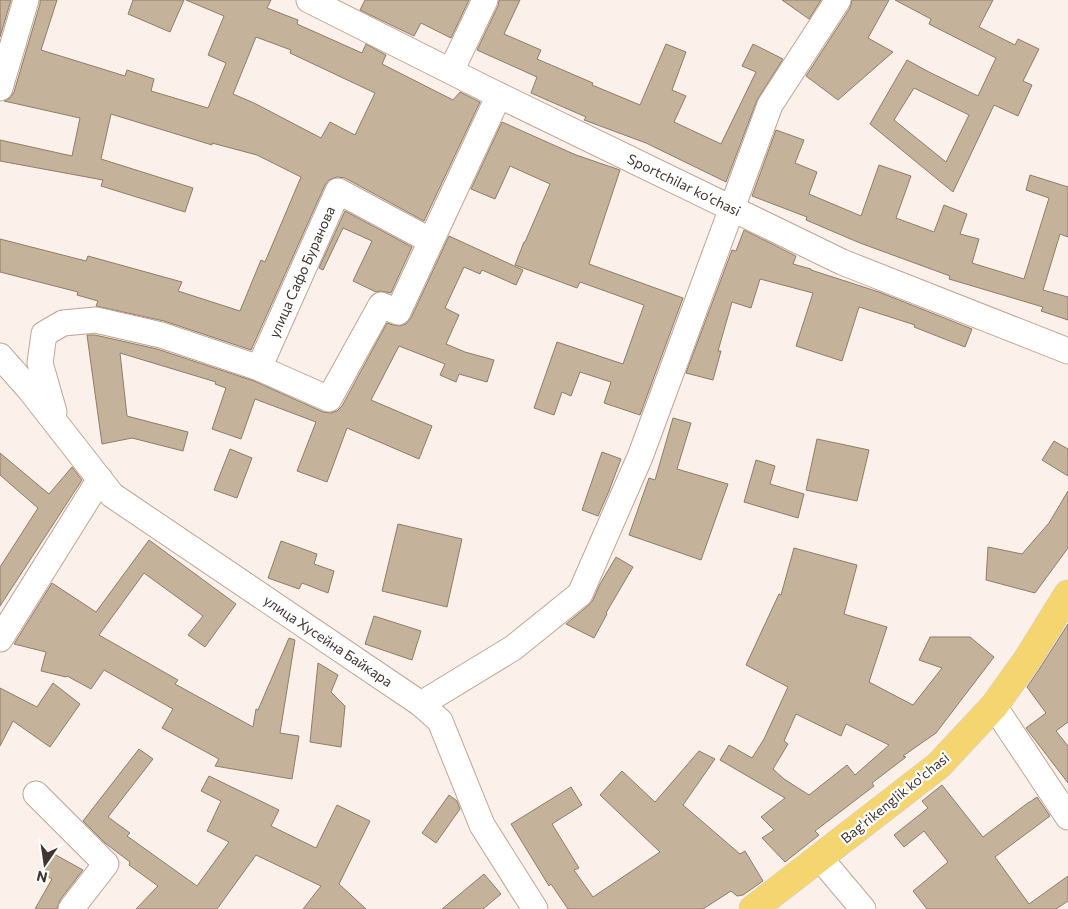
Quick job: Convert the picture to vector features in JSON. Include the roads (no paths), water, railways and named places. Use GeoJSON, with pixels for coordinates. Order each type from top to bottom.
{"type":"FeatureCollection","features":[{"type":"Feature","properties":{"kind":"main road","name":"Bag'rikenglik ko'chasi"},"geometry":{"type":"LineString","coordinates":[[753,909],[939,765],[994,706],[1027,660],[1068,594]]}},
{"type":"Feature","properties":{"kind":"street"},"geometry":{"type":"LineString","coordinates":[[0,88],[26,0]]}},
{"type":"Feature","properties":{"kind":"street","name":"Sportchilar ko‘chasi"},"geometry":{"type":"LineString","coordinates":[[309,0],[451,72],[842,262],[1068,352]]}},
{"type":"Feature","properties":{"kind":"street"},"geometry":{"type":"LineString","coordinates":[[451,72],[485,0]]}},
{"type":"Feature","properties":{"kind":"street"},"geometry":{"type":"LineString","coordinates":[[421,704],[513,648],[580,594],[640,457],[770,105],[838,0]]}},
{"type":"Feature","properties":{"kind":"street"},"geometry":{"type":"LineString","coordinates":[[259,368],[329,398],[381,305],[398,312],[499,95]]}},
{"type":"Feature","properties":{"kind":"street","name":"улица Сафо Буранова"},"geometry":{"type":"LineString","coordinates":[[259,368],[338,191],[431,241]]}},
{"type":"Feature","properties":{"kind":"street","name":"улица Хусейна Байкара"},"geometry":{"type":"LineString","coordinates":[[57,424],[40,363],[44,334],[63,323],[96,320],[161,335],[259,368]]}},
{"type":"Feature","properties":{"kind":"street","name":"улица Хусейна Байкара"},"geometry":{"type":"LineString","coordinates":[[0,356],[30,390],[112,495],[421,704],[440,721],[482,825],[535,909]]}},
{"type":"Feature","properties":{"kind":"street"},"geometry":{"type":"LineString","coordinates":[[0,639],[100,479]]}},
{"type":"Feature","properties":{"kind":"street"},"geometry":{"type":"LineString","coordinates":[[994,706],[1068,817]]}},
{"type":"Feature","properties":{"kind":"street"},"geometry":{"type":"LineString","coordinates":[[36,794],[106,864],[72,909]]}},
{"type":"Feature","properties":{"kind":"street"},"geometry":{"type":"LineString","coordinates":[[820,858],[863,909]]}}]}
